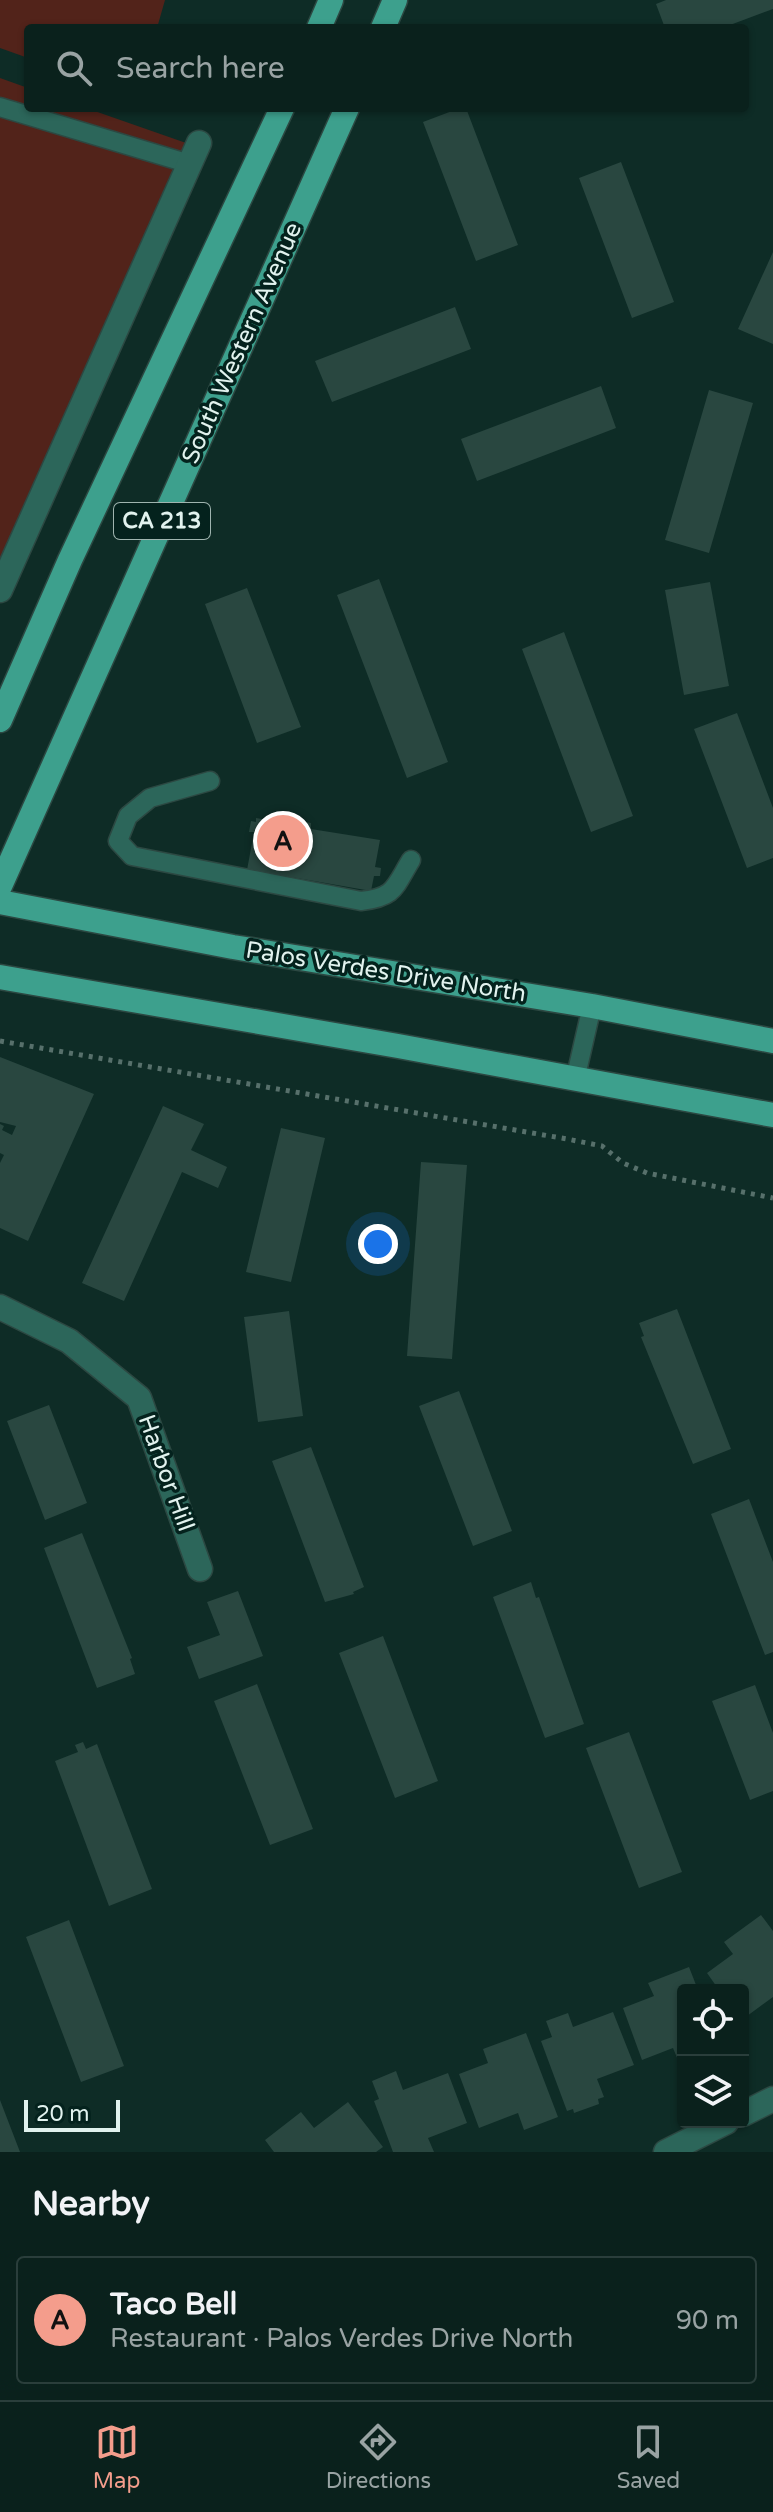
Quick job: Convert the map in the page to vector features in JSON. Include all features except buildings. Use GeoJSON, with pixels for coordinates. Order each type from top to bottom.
{"type":"FeatureCollection","features":[{"type":"Feature","properties":{"kind":"main road"},"geometry":{"type":"LineString","coordinates":[[321,24],[331,0]]}},
{"type":"Feature","properties":{"kind":"main road"},"geometry":{"type":"LineString","coordinates":[[385,24],[395,0]]}},
{"type":"Feature","properties":{"kind":"main road","name":"CA 213"},"geometry":{"type":"LineString","coordinates":[[0,720],[76,546],[280,112]]}},
{"type":"Feature","properties":{"kind":"main road","name":"South Western Avenue"},"geometry":{"type":"LineString","coordinates":[[0,886],[345,112]]}},
{"type":"Feature","properties":{"kind":"main road","name":"Palos Verdes Drive North"},"geometry":{"type":"LineString","coordinates":[[0,902],[233,947],[592,1006],[773,1041]]}},
{"type":"Feature","properties":{"kind":"main road"},"geometry":{"type":"LineString","coordinates":[[0,977],[773,1115]]}},
{"type":"Feature","properties":{"kind":"street"},"geometry":{"type":"LineString","coordinates":[[0,590],[194,154]]}},
{"type":"Feature","properties":{"kind":"street","name":"Harbor Hill"},"geometry":{"type":"LineString","coordinates":[[0,1307],[69,1341],[139,1398],[200,1569]]}},
{"type":"Feature","properties":{"kind":"street"},"geometry":{"type":"LineString","coordinates":[[749,2111],[773,2099]]}},
{"type":"Feature","properties":{"kind":"street"},"geometry":{"type":"LineString","coordinates":[[666,2152],[714,2128]]}},
{"type":"Feature","properties":{"kind":"lane"},"geometry":{"type":"LineString","coordinates":[[0,107],[194,154]]}},
{"type":"Feature","properties":{"kind":"lane"},"geometry":{"type":"LineString","coordinates":[[210,781],[150,798],[128,816],[118,841],[132,856],[361,901],[384,898],[395,887],[411,860]]}},
{"type":"Feature","properties":{"kind":"lane"},"geometry":{"type":"LineString","coordinates":[[575,1080],[592,1006]]}},
{"type":"Feature","properties":{"kind":"path"},"geometry":{"type":"LineString","coordinates":[[0,1041],[602,1146],[623,1163],[647,1173],[773,1198]]}},
{"type":"Feature","properties":{"kind":"shaded area"},"geometry":{"type":"Polygon","coordinates":[[[0,0],[165,0],[158,24],[24,24],[24,57],[0,48],[0,0]]]}},
{"type":"Feature","properties":{"kind":"shaded area"},"geometry":{"type":"Polygon","coordinates":[[[0,78],[24,87],[24,112],[97,112],[189,144],[0,582],[0,78]]]}},
{"type":"Feature","properties":{"kind":"place","name":"Taco Bell"},"geometry":{"type":"Point","coordinates":[283,841]}}]}
